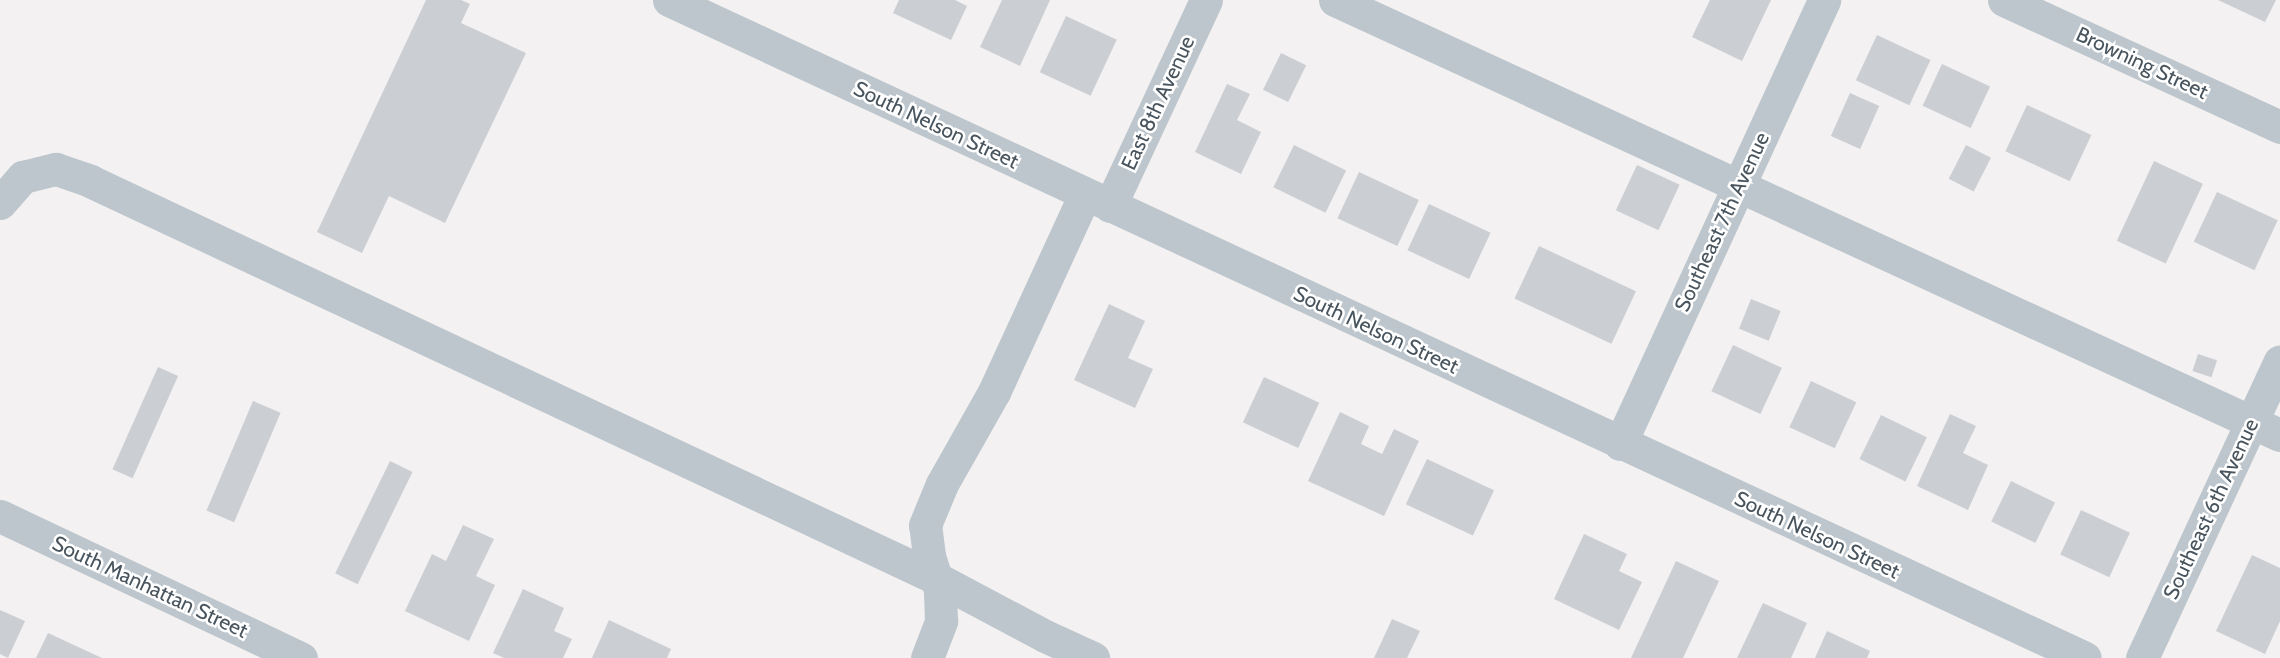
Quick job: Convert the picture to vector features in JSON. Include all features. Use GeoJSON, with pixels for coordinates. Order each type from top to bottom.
{"type":"FeatureCollection","features":[{"type":"Feature","properties":{"kind":"street","name":"South Nelson Street"},"geometry":{"type":"LineString","coordinates":[[669,0],[1620,444],[2085,658]]}},
{"type":"Feature","properties":{"kind":"street","name":"East 8th Avenue"},"geometry":{"type":"LineString","coordinates":[[927,658],[941,621],[940,590],[929,556],[925,525],[942,484],[1206,0]]}},
{"type":"Feature","properties":{"kind":"street"},"geometry":{"type":"LineString","coordinates":[[1335,0],[2266,429]]}},
{"type":"Feature","properties":{"kind":"street","name":"Southeast 7th Avenue"},"geometry":{"type":"LineString","coordinates":[[1620,444],[1824,0]]}},
{"type":"Feature","properties":{"kind":"street","name":"Browning Street"},"geometry":{"type":"LineString","coordinates":[[2004,0],[2280,127]]}},
{"type":"Feature","properties":{"kind":"street"},"geometry":{"type":"LineString","coordinates":[[0,202],[23,177],[56,169],[90,181],[936,578],[1045,636],[1093,658]]}},
{"type":"Feature","properties":{"kind":"street","name":"Southeast 6th Avenue"},"geometry":{"type":"LineString","coordinates":[[2142,658],[2266,429],[2280,361]]}},
{"type":"Feature","properties":{"kind":"street","name":"South Manhattan Street"},"geometry":{"type":"LineString","coordinates":[[0,516],[301,658]]}},
{"type":"Feature","properties":{"kind":"building"},"geometry":{"type":"Polygon","coordinates":[[[426,0],[461,0],[470,4],[461,23],[526,53],[445,223],[389,196],[362,253],[317,232],[426,0]]]}},
{"type":"Feature","properties":{"kind":"building"},"geometry":{"type":"Polygon","coordinates":[[[899,0],[955,0],[967,6],[951,40],[893,13],[899,0]]]}},
{"type":"Feature","properties":{"kind":"building"},"geometry":{"type":"Polygon","coordinates":[[[1002,0],[1050,0],[1020,66],[980,47],[1002,0]]]}},
{"type":"Feature","properties":{"kind":"building"},"geometry":{"type":"Polygon","coordinates":[[[1710,0],[1771,0],[1742,61],[1692,37],[1710,0]]]}},
{"type":"Feature","properties":{"kind":"building"},"geometry":{"type":"Polygon","coordinates":[[[2218,0],[2276,0],[2265,22],[2218,0]]]}},
{"type":"Feature","properties":{"kind":"building"},"geometry":{"type":"Polygon","coordinates":[[[1066,16],[1117,40],[1091,96],[1040,72],[1066,16]]]}},
{"type":"Feature","properties":{"kind":"building"},"geometry":{"type":"Polygon","coordinates":[[[1877,35],[1930,60],[1909,105],[1856,80],[1877,35]]]}},
{"type":"Feature","properties":{"kind":"building"},"geometry":{"type":"Polygon","coordinates":[[[1281,53],[1306,65],[1288,102],[1263,90],[1281,53]]]}},
{"type":"Feature","properties":{"kind":"building"},"geometry":{"type":"Polygon","coordinates":[[[1942,64],[1990,86],[1971,128],[1923,106],[1942,64]]]}},
{"type":"Feature","properties":{"kind":"building"},"geometry":{"type":"Polygon","coordinates":[[[1227,84],[1250,94],[1237,120],[1261,132],[1241,174],[1195,152],[1227,84]]]}},
{"type":"Feature","properties":{"kind":"building"},"geometry":{"type":"Polygon","coordinates":[[[1850,93],[1879,106],[1860,149],[1831,136],[1850,93]]]}},
{"type":"Feature","properties":{"kind":"building"},"geometry":{"type":"Polygon","coordinates":[[[2027,105],[2091,135],[2070,181],[2005,151],[2027,105]]]}},
{"type":"Feature","properties":{"kind":"building"},"geometry":{"type":"Polygon","coordinates":[[[1294,145],[1346,170],[1326,213],[1273,187],[1294,145]]]}},
{"type":"Feature","properties":{"kind":"building"},"geometry":{"type":"Polygon","coordinates":[[[1966,145],[1991,158],[1974,192],[1949,179],[1966,145]]]}},
{"type":"Feature","properties":{"kind":"building"},"geometry":{"type":"Polygon","coordinates":[[[2154,161],[2203,184],[2166,264],[2117,241],[2154,161]]]}},
{"type":"Feature","properties":{"kind":"building"},"geometry":{"type":"Polygon","coordinates":[[[1637,165],[1680,185],[1658,230],[1616,210],[1637,165]]]}},
{"type":"Feature","properties":{"kind":"building"},"geometry":{"type":"Polygon","coordinates":[[[1359,172],[1419,200],[1397,246],[1337,218],[1359,172]]]}},
{"type":"Feature","properties":{"kind":"building"},"geometry":{"type":"Polygon","coordinates":[[[2217,192],[2278,220],[2254,270],[2194,242],[2217,192]]]}},
{"type":"Feature","properties":{"kind":"building"},"geometry":{"type":"Polygon","coordinates":[[[1429,204],[1491,233],[1469,279],[1407,250],[1429,204]]]}},
{"type":"Feature","properties":{"kind":"building"},"geometry":{"type":"Polygon","coordinates":[[[1539,246],[1636,291],[1611,344],[1514,299],[1539,246]]]}},
{"type":"Feature","properties":{"kind":"building"},"geometry":{"type":"Polygon","coordinates":[[[1751,299],[1781,311],[1769,341],[1739,329],[1751,299]]]}},
{"type":"Feature","properties":{"kind":"building"},"geometry":{"type":"Polygon","coordinates":[[[1109,304],[1145,321],[1128,358],[1153,369],[1135,408],[1074,380],[1109,304]]]}},
{"type":"Feature","properties":{"kind":"building"},"geometry":{"type":"Polygon","coordinates":[[[1733,345],[1782,368],[1760,414],[1711,391],[1733,345]]]}},
{"type":"Feature","properties":{"kind":"building"},"geometry":{"type":"Polygon","coordinates":[[[2198,354],[2217,360],[2211,377],[2192,371],[2198,354]]]}},
{"type":"Feature","properties":{"kind":"building"},"geometry":{"type":"Polygon","coordinates":[[[158,367],[178,376],[133,478],[112,469],[158,367]]]}},
{"type":"Feature","properties":{"kind":"building"},"geometry":{"type":"Polygon","coordinates":[[[1264,377],[1319,403],[1298,448],[1243,422],[1264,377]]]}},
{"type":"Feature","properties":{"kind":"building"},"geometry":{"type":"Polygon","coordinates":[[[1811,381],[1856,402],[1835,448],[1789,427],[1811,381]]]}},
{"type":"Feature","properties":{"kind":"building"},"geometry":{"type":"Polygon","coordinates":[[[253,401],[281,413],[234,522],[207,511],[253,401]]]}},
{"type":"Feature","properties":{"kind":"building"},"geometry":{"type":"Polygon","coordinates":[[[1340,412],[1369,426],[1361,444],[1382,454],[1394,429],[1419,441],[1384,516],[1308,481],[1340,412]]]}},
{"type":"Feature","properties":{"kind":"building"},"geometry":{"type":"Polygon","coordinates":[[[1950,414],[1976,426],[1963,453],[1988,465],[1968,510],[1917,486],[1950,414]]]}},
{"type":"Feature","properties":{"kind":"building"},"geometry":{"type":"Polygon","coordinates":[[[1881,415],[1927,437],[1905,481],[1860,459],[1881,415]]]}},
{"type":"Feature","properties":{"kind":"building"},"geometry":{"type":"Polygon","coordinates":[[[1427,459],[1494,490],[1473,536],[1406,504],[1427,459]]]}},
{"type":"Feature","properties":{"kind":"building"},"geometry":{"type":"Polygon","coordinates":[[[390,461],[412,472],[358,584],[335,573],[390,461]]]}},
{"type":"Feature","properties":{"kind":"building"},"geometry":{"type":"Polygon","coordinates":[[[2011,481],[2055,502],[2035,543],[1991,521],[2011,481]]]}},
{"type":"Feature","properties":{"kind":"building"},"geometry":{"type":"Polygon","coordinates":[[[2081,510],[2130,533],[2109,577],[2060,554],[2081,510]]]}},
{"type":"Feature","properties":{"kind":"building"},"geometry":{"type":"Polygon","coordinates":[[[463,525],[494,539],[476,576],[495,585],[469,641],[405,611],[432,554],[446,561],[463,525]]]}},
{"type":"Feature","properties":{"kind":"building"},"geometry":{"type":"Polygon","coordinates":[[[1584,534],[1627,554],[1619,571],[1642,582],[1619,630],[1554,599],[1584,534]]]}},
{"type":"Feature","properties":{"kind":"building"},"geometry":{"type":"Polygon","coordinates":[[[2252,555],[2280,568],[2280,621],[2265,654],[2216,631],[2252,555]]]}},
{"type":"Feature","properties":{"kind":"building"},"geometry":{"type":"Polygon","coordinates":[[[1676,561],[1719,581],[1683,658],[1631,658],[1676,561]]]}},
{"type":"Feature","properties":{"kind":"building"},"geometry":{"type":"Polygon","coordinates":[[[523,589],[564,608],[554,631],[572,639],[563,658],[504,658],[493,653],[523,589]]]}},
{"type":"Feature","properties":{"kind":"building"},"geometry":{"type":"Polygon","coordinates":[[[1763,603],[1807,623],[1791,658],[1737,658],[1763,603]]]}},
{"type":"Feature","properties":{"kind":"building"},"geometry":{"type":"Polygon","coordinates":[[[0,610],[25,621],[8,658],[0,654],[0,610]]]}},
{"type":"Feature","properties":{"kind":"building"},"geometry":{"type":"Polygon","coordinates":[[[1392,619],[1420,631],[1407,658],[1374,658],[1392,619]]]}},
{"type":"Feature","properties":{"kind":"building"},"geometry":{"type":"Polygon","coordinates":[[[609,620],[671,649],[667,658],[592,658],[609,620]]]}},
{"type":"Feature","properties":{"kind":"building"},"geometry":{"type":"Polygon","coordinates":[[[1827,631],[1870,651],[1867,658],[1815,658],[1827,631]]]}},
{"type":"Feature","properties":{"kind":"building"},"geometry":{"type":"Polygon","coordinates":[[[48,633],[102,658],[36,658],[48,633]]]}}]}
